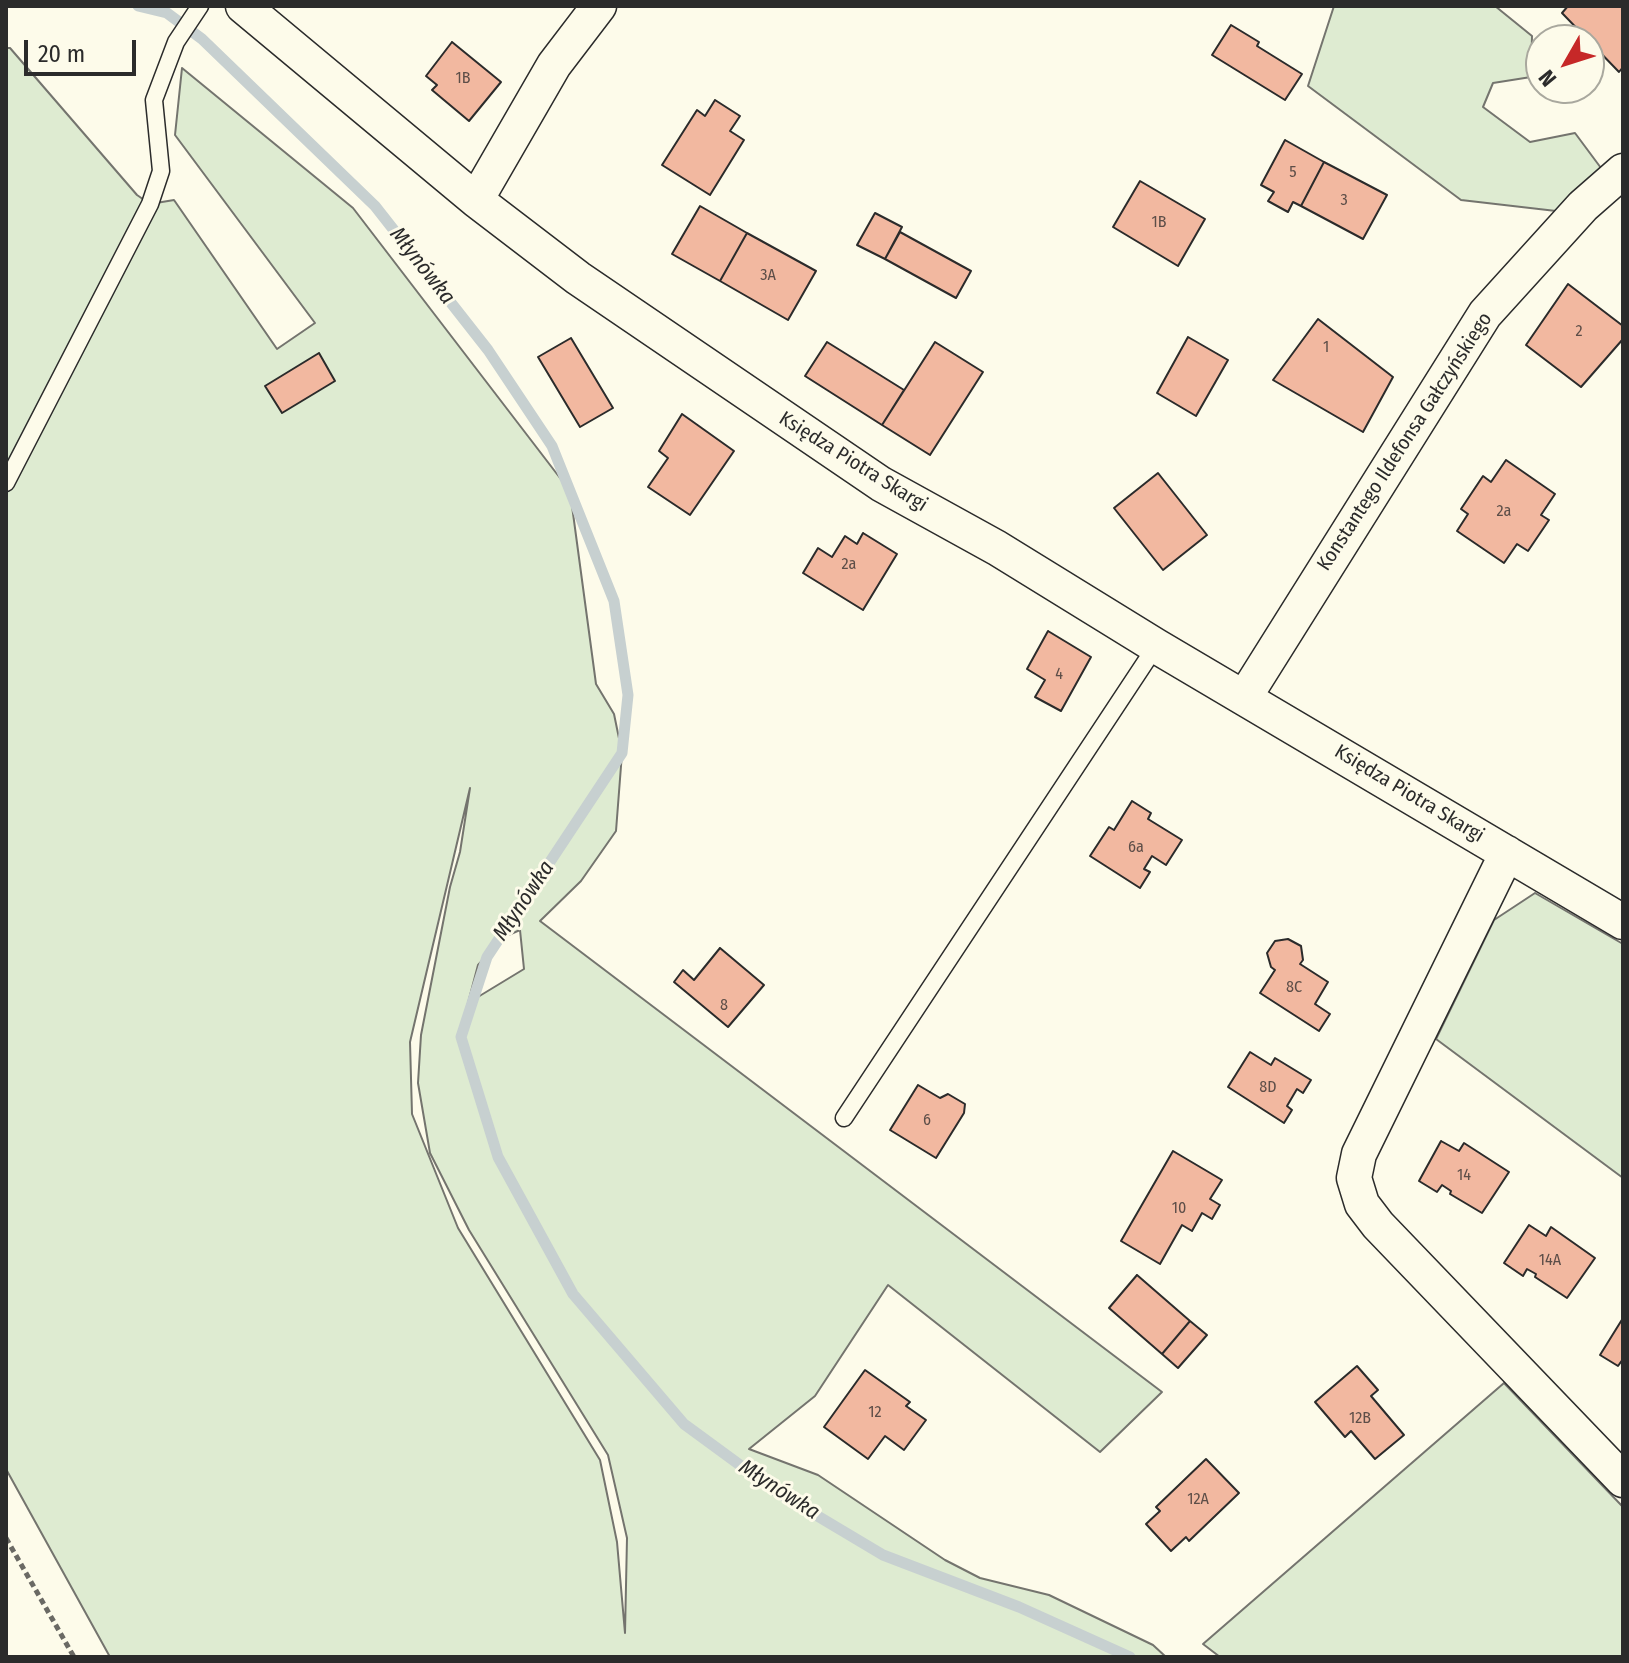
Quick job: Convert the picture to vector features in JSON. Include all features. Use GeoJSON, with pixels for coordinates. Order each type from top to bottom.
{"type":"FeatureCollection","features":[{"type":"Feature","properties":{"kind":"street","name":"Księdza Piotra Skargi"},"geometry":{"type":"LineString","coordinates":[[243,6],[476,200],[578,278],[881,484],[997,548],[1156,646],[1623,922]]}},
{"type":"Feature","properties":{"kind":"street"},"geometry":{"type":"LineString","coordinates":[[476,200],[554,65],[599,6]]}},
{"type":"Feature","properties":{"kind":"street","name":"Konstantego Ildefonsa Gałczyńskiego"},"geometry":{"type":"LineString","coordinates":[[1244,698],[1485,314],[1583,206],[1623,171]]}},
{"type":"Feature","properties":{"kind":"street","name":"Księdza Piotra Skargi"},"geometry":{"type":"LineString","coordinates":[[1507,853],[1359,1154],[1354,1178],[1362,1204],[1378,1225],[1623,1480]]}},
{"type":"Feature","properties":{"kind":"lane"},"geometry":{"type":"LineString","coordinates":[[6,483],[150,204],[161,171],[154,100],[176,42],[198,8]]}},
{"type":"Feature","properties":{"kind":"lane"},"geometry":{"type":"LineString","coordinates":[[844,1118],[1156,646]]}},
{"type":"Feature","properties":{"kind":"path"},"geometry":{"type":"LineString","coordinates":[[6,1538],[74,1657]]}},
{"type":"Feature","properties":{"kind":"green space"},"geometry":{"type":"Polygon","coordinates":[[[1334,6],[1495,6],[1525,30],[1525,78],[1493,83],[1483,107],[1530,142],[1575,133],[1601,168],[1556,211],[1461,200],[1308,86],[1334,6]]]}},
{"type":"Feature","properties":{"kind":"green space"},"geometry":{"type":"Polygon","coordinates":[[[6,48],[10,48],[137,195],[150,204],[174,200],[277,349],[315,323],[175,135],[182,68],[353,208],[570,491],[596,684],[614,714],[622,753],[616,831],[581,881],[540,921],[1162,1392],[1100,1452],[888,1285],[815,1396],[749,1449],[818,1475],[945,1560],[980,1578],[1049,1595],[1153,1645],[1166,1657],[110,1657],[6,1469],[6,48]],[[470,788],[410,1042],[412,1114],[458,1228],[600,1460],[617,1542],[625,1633],[627,1538],[608,1455],[469,1230],[430,1153],[418,1083],[421,1035],[450,887],[460,852],[470,788]],[[520,930],[504,937],[478,965],[468,1003],[524,969],[520,930]]]}},
{"type":"Feature","properties":{"kind":"green space"},"geometry":{"type":"Polygon","coordinates":[[[1535,893],[1623,944],[1623,1178],[1436,1039],[1494,920],[1535,893]]]}},
{"type":"Feature","properties":{"kind":"green space"},"geometry":{"type":"Polygon","coordinates":[[[1504,1383],[1623,1507],[1623,1657],[1220,1657],[1203,1644],[1504,1383]]]}},
{"type":"Feature","properties":{"kind":"building"},"geometry":{"type":"Polygon","coordinates":[[[1568,6],[1623,6],[1623,67],[1619,72],[1605,58],[1605,24],[1573,24],[1562,13],[1568,6]]]}},
{"type":"Feature","properties":{"kind":"building"},"geometry":{"type":"Polygon","coordinates":[[[1231,25],[1259,42],[1257,46],[1302,74],[1285,100],[1212,55],[1231,25]]]}},
{"type":"Feature","properties":{"kind":"building"},"geometry":{"type":"Polygon","coordinates":[[[452,42],[501,82],[469,121],[432,90],[437,85],[426,76],[452,42]]]}},
{"type":"Feature","properties":{"kind":"building"},"geometry":{"type":"Polygon","coordinates":[[[715,100],[740,116],[730,131],[744,140],[710,195],[662,165],[697,110],[705,116],[715,100]]]}},
{"type":"Feature","properties":{"kind":"building"},"geometry":{"type":"Polygon","coordinates":[[[1285,140],[1324,162],[1301,206],[1293,202],[1288,212],[1268,201],[1274,192],[1261,185],[1285,140]]]}},
{"type":"Feature","properties":{"kind":"building"},"geometry":{"type":"Polygon","coordinates":[[[1324,162],[1387,195],[1363,239],[1301,206],[1324,162]]]}},
{"type":"Feature","properties":{"kind":"building"},"geometry":{"type":"Polygon","coordinates":[[[1140,181],[1205,219],[1178,266],[1113,227],[1140,181]]]}},
{"type":"Feature","properties":{"kind":"building"},"geometry":{"type":"Polygon","coordinates":[[[700,206],[747,233],[720,281],[672,254],[700,206]]]}},
{"type":"Feature","properties":{"kind":"building"},"geometry":{"type":"Polygon","coordinates":[[[875,213],[902,227],[885,259],[857,245],[875,213]]]}},
{"type":"Feature","properties":{"kind":"building"},"geometry":{"type":"Polygon","coordinates":[[[900,232],[971,271],[956,298],[885,259],[900,232]]]}},
{"type":"Feature","properties":{"kind":"building"},"geometry":{"type":"Polygon","coordinates":[[[747,233],[816,271],[788,320],[720,281],[747,233]]]}},
{"type":"Feature","properties":{"kind":"building"},"geometry":{"type":"Polygon","coordinates":[[[1568,284],[1623,326],[1623,339],[1581,387],[1526,345],[1568,284]]]}},
{"type":"Feature","properties":{"kind":"building"},"geometry":{"type":"Polygon","coordinates":[[[1318,319],[1393,377],[1363,432],[1273,380],[1318,319]]]}},
{"type":"Feature","properties":{"kind":"building"},"geometry":{"type":"Polygon","coordinates":[[[1188,337],[1228,360],[1196,416],[1157,393],[1188,337]]]}},
{"type":"Feature","properties":{"kind":"building"},"geometry":{"type":"Polygon","coordinates":[[[571,338],[613,408],[580,427],[538,357],[571,338]]]}},
{"type":"Feature","properties":{"kind":"building"},"geometry":{"type":"Polygon","coordinates":[[[827,342],[904,390],[882,425],[805,376],[827,342]]]}},
{"type":"Feature","properties":{"kind":"building"},"geometry":{"type":"Polygon","coordinates":[[[935,342],[983,372],[930,455],[882,425],[935,342]]]}},
{"type":"Feature","properties":{"kind":"building"},"geometry":{"type":"Polygon","coordinates":[[[319,353],[335,381],[282,413],[265,386],[319,353]]]}},
{"type":"Feature","properties":{"kind":"building"},"geometry":{"type":"Polygon","coordinates":[[[682,414],[734,451],[690,515],[648,487],[668,458],[659,451],[682,414]]]}},
{"type":"Feature","properties":{"kind":"building"},"geometry":{"type":"Polygon","coordinates":[[[1506,460],[1555,494],[1541,515],[1549,520],[1528,551],[1517,544],[1504,563],[1457,531],[1468,514],[1461,509],[1483,476],[1491,482],[1506,460]]]}},
{"type":"Feature","properties":{"kind":"building"},"geometry":{"type":"Polygon","coordinates":[[[1158,473],[1207,535],[1163,570],[1114,508],[1158,473]]]}},
{"type":"Feature","properties":{"kind":"building"},"geometry":{"type":"Polygon","coordinates":[[[863,533],[897,554],[863,610],[803,573],[818,548],[832,557],[845,536],[857,544],[863,533]]]}},
{"type":"Feature","properties":{"kind":"building"},"geometry":{"type":"Polygon","coordinates":[[[1048,631],[1091,657],[1061,711],[1035,697],[1045,680],[1027,669],[1048,631]]]}},
{"type":"Feature","properties":{"kind":"building"},"geometry":{"type":"Polygon","coordinates":[[[1132,801],[1151,813],[1148,819],[1182,840],[1166,865],[1152,856],[1144,869],[1150,872],[1140,888],[1090,856],[1109,827],[1114,830],[1132,801]]]}},
{"type":"Feature","properties":{"kind":"building"},"geometry":{"type":"Polygon","coordinates":[[[1288,939],[1301,946],[1303,960],[1300,964],[1328,982],[1315,1004],[1330,1014],[1319,1031],[1260,993],[1275,970],[1267,953],[1275,941],[1288,939]]]}},
{"type":"Feature","properties":{"kind":"building"},"geometry":{"type":"Polygon","coordinates":[[[720,948],[764,985],[728,1027],[674,982],[683,970],[694,980],[720,948]]]}},
{"type":"Feature","properties":{"kind":"building"},"geometry":{"type":"Polygon","coordinates":[[[1250,1052],[1271,1065],[1275,1058],[1311,1080],[1303,1093],[1297,1089],[1287,1106],[1292,1110],[1284,1123],[1228,1087],[1250,1052]]]}},
{"type":"Feature","properties":{"kind":"building"},"geometry":{"type":"Polygon","coordinates":[[[918,1085],[940,1098],[948,1094],[965,1104],[964,1113],[936,1158],[890,1130],[918,1085]]]}},
{"type":"Feature","properties":{"kind":"building"},"geometry":{"type":"Polygon","coordinates":[[[1441,1141],[1459,1151],[1464,1143],[1509,1172],[1482,1213],[1450,1194],[1451,1191],[1442,1185],[1437,1192],[1419,1181],[1441,1141]]]}},
{"type":"Feature","properties":{"kind":"building"},"geometry":{"type":"Polygon","coordinates":[[[1173,1151],[1222,1180],[1210,1199],[1220,1205],[1212,1219],[1202,1213],[1192,1231],[1182,1225],[1160,1264],[1121,1241],[1173,1151]]]}},
{"type":"Feature","properties":{"kind":"building"},"geometry":{"type":"Polygon","coordinates":[[[1529,1225],[1546,1236],[1551,1227],[1595,1258],[1567,1298],[1527,1269],[1523,1276],[1504,1263],[1529,1225]]]}},
{"type":"Feature","properties":{"kind":"building"},"geometry":{"type":"Polygon","coordinates":[[[1137,1275],[1190,1321],[1162,1354],[1109,1308],[1137,1275]]]}},
{"type":"Feature","properties":{"kind":"building"},"geometry":{"type":"Polygon","coordinates":[[[1623,1318],[1623,1359],[1618,1366],[1600,1355],[1623,1318]]]}},
{"type":"Feature","properties":{"kind":"building"},"geometry":{"type":"Polygon","coordinates":[[[1190,1321],[1207,1335],[1178,1368],[1162,1354],[1190,1321]]]}},
{"type":"Feature","properties":{"kind":"building"},"geometry":{"type":"Polygon","coordinates":[[[1357,1366],[1378,1390],[1371,1396],[1404,1435],[1375,1459],[1351,1431],[1345,1437],[1315,1402],[1357,1366]]]}},
{"type":"Feature","properties":{"kind":"building"},"geometry":{"type":"Polygon","coordinates":[[[865,1370],[910,1402],[906,1406],[926,1420],[904,1450],[885,1436],[868,1459],[824,1427],[865,1370]]]}},
{"type":"Feature","properties":{"kind":"building"},"geometry":{"type":"Polygon","coordinates":[[[1206,1459],[1239,1493],[1189,1541],[1186,1537],[1171,1551],[1146,1524],[1160,1511],[1156,1507],[1206,1459]]]}},
{"type":"Feature","properties":{"kind":"waterway","name":"Młynówka"},"geometry":{"type":"LineString","coordinates":[[138,6],[167,13],[202,39],[375,206],[488,350],[552,446],[614,601],[628,695],[622,753],[487,957],[461,1037],[498,1157],[573,1294],[684,1424],[774,1490],[883,1555],[1019,1607],[1130,1657]]}}]}
